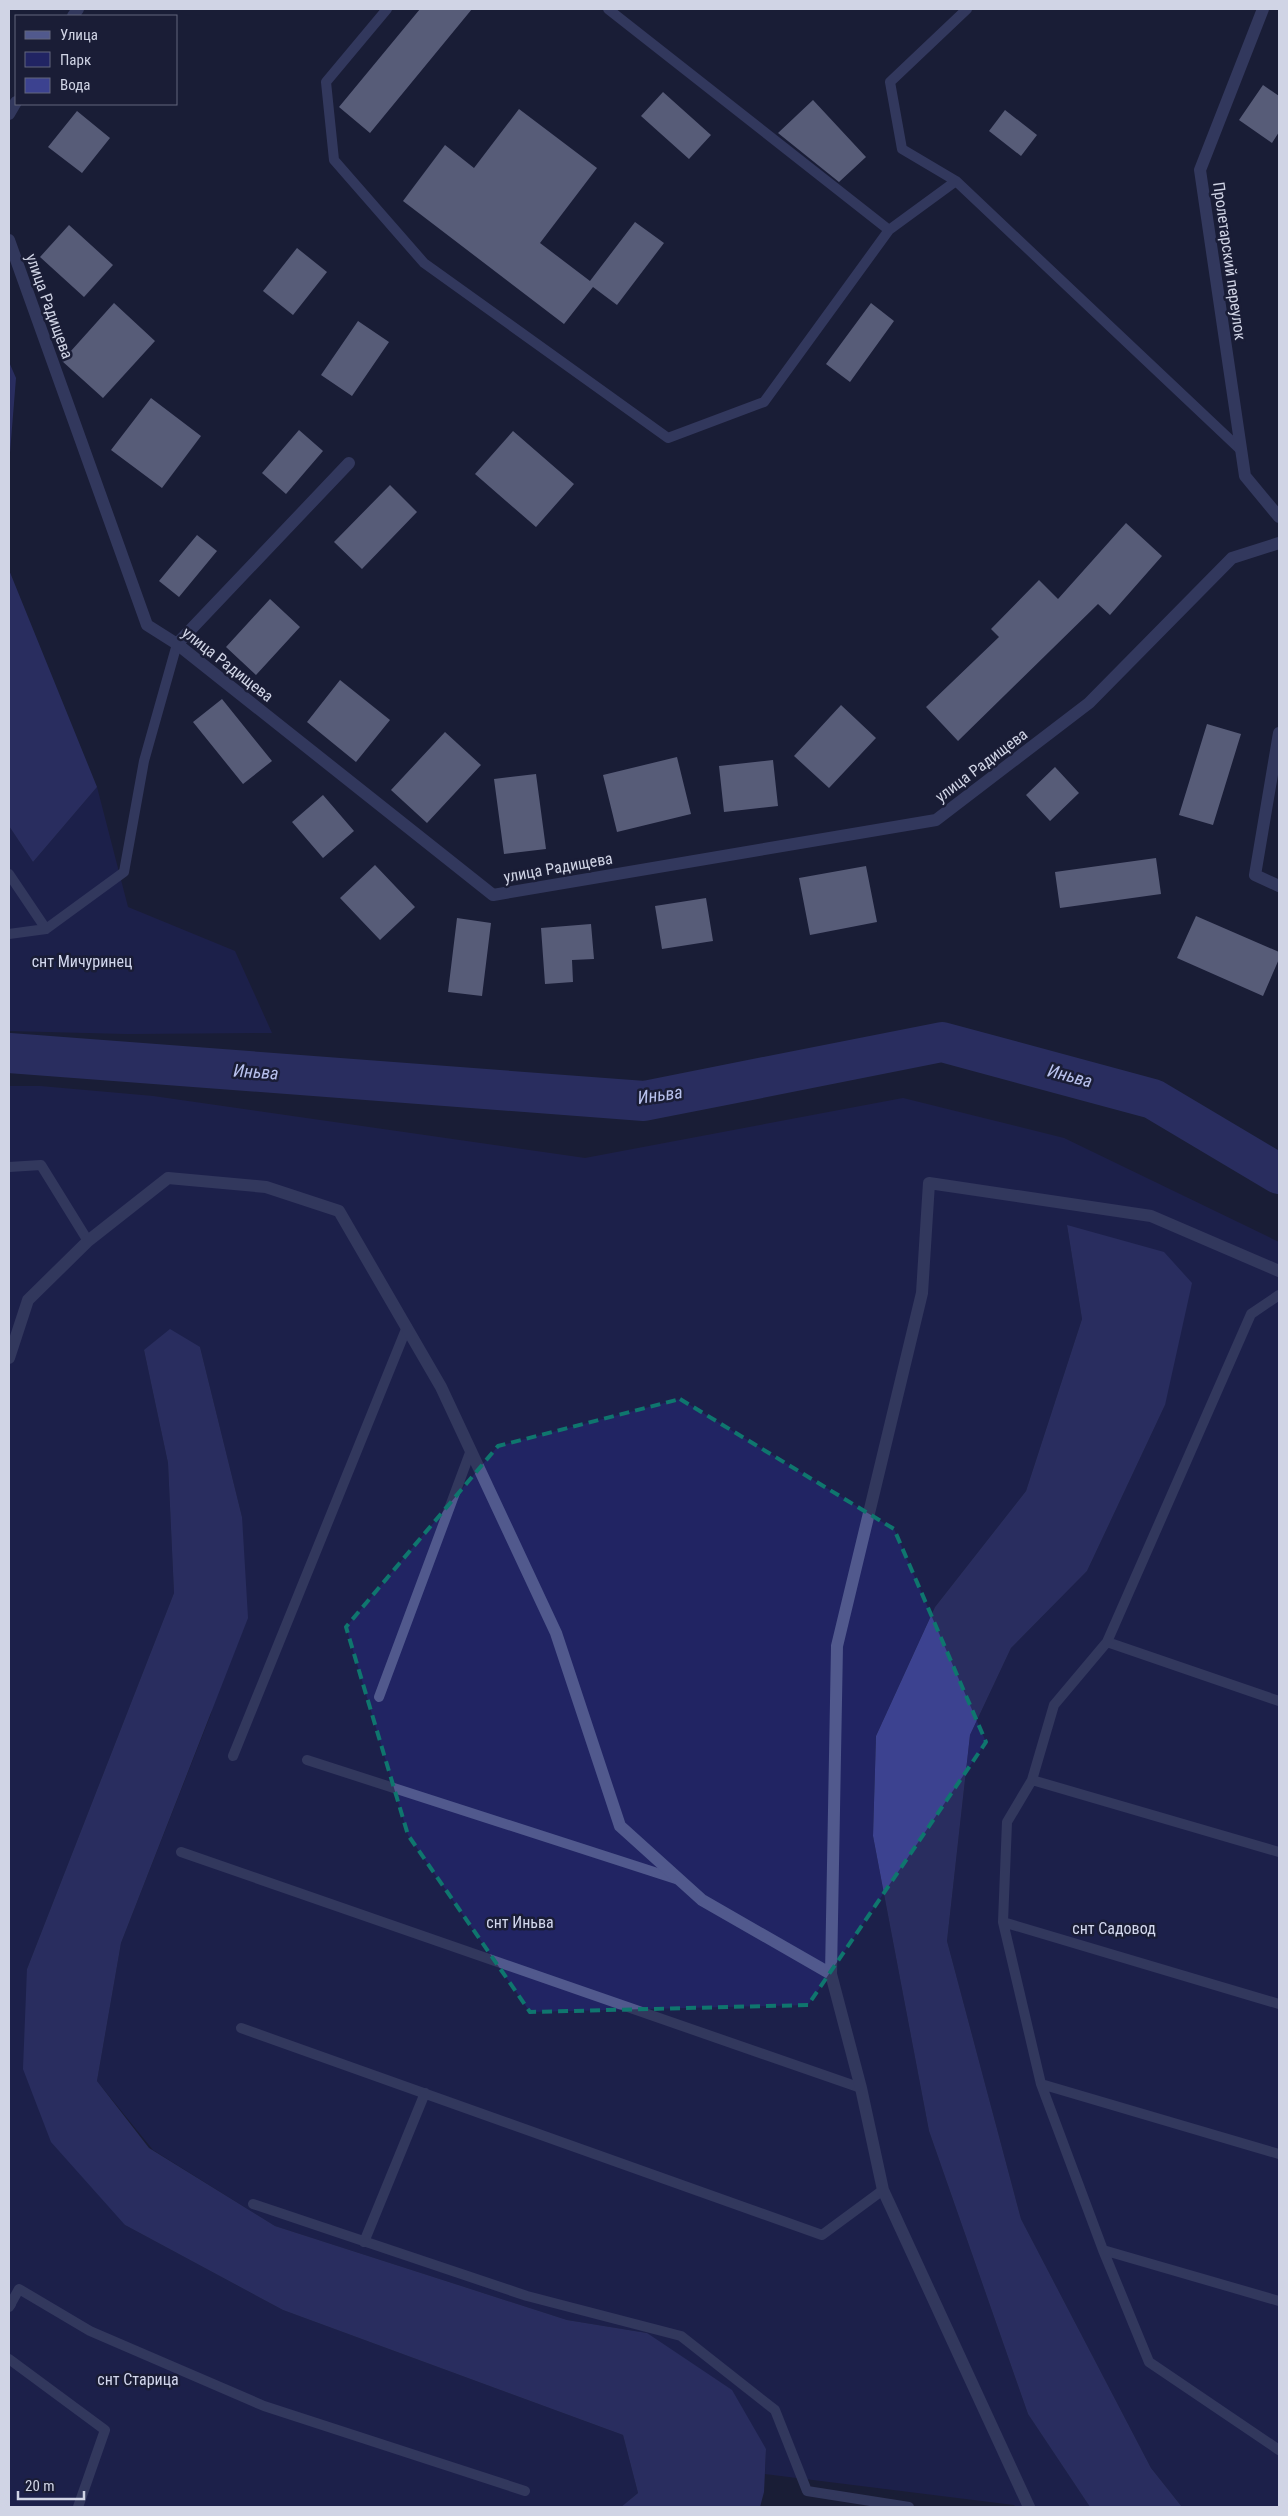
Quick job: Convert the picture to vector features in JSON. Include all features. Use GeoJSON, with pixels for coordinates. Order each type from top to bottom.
{"type":"FeatureCollection","features":[{"type":"Feature","properties":{"kind":"street","name":"Пролетарский переулок"},"geometry":{"type":"LineString","coordinates":[[1263,9],[1200,170],[1245,476],[1279,517]]}},
{"type":"Feature","properties":{"kind":"street","name":"улица Радищева"},"geometry":{"type":"LineString","coordinates":[[9,240],[147,625],[177,644],[493,895],[936,820],[1089,703],[1232,558],[1279,543]]}},
{"type":"Feature","properties":{"kind":"street"},"geometry":{"type":"LineString","coordinates":[[177,644],[349,463]]}},
{"type":"Feature","properties":{"kind":"street"},"geometry":{"type":"LineString","coordinates":[[1279,733],[1255,875],[1279,886]]}},
{"type":"Feature","properties":{"kind":"street"},"geometry":{"type":"LineString","coordinates":[[9,1358],[28,1300],[88,1241],[168,1178],[266,1187],[339,1211],[442,1386],[556,1633],[620,1826],[702,1900],[831,1974]]}},
{"type":"Feature","properties":{"kind":"street"},"geometry":{"type":"LineString","coordinates":[[1029,2507],[883,2190],[861,2088],[831,1974],[837,1646],[922,1293],[928,1183],[1151,1216],[1279,1271]]}},
{"type":"Feature","properties":{"kind":"lane"},"geometry":{"type":"LineString","coordinates":[[387,9],[326,82],[334,160],[424,263],[668,438],[764,402],[889,230],[956,181]]}},
{"type":"Feature","properties":{"kind":"lane"},"geometry":{"type":"LineString","coordinates":[[608,9],[889,230]]}},
{"type":"Feature","properties":{"kind":"lane"},"geometry":{"type":"LineString","coordinates":[[967,9],[890,82],[902,149],[956,181],[1242,451]]}},
{"type":"Feature","properties":{"kind":"lane"},"geometry":{"type":"LineString","coordinates":[[9,934],[46,929],[124,872],[144,761],[177,644]]}},
{"type":"Feature","properties":{"kind":"lane"},"geometry":{"type":"LineString","coordinates":[[9,874],[46,929]]}},
{"type":"Feature","properties":{"kind":"lane"},"geometry":{"type":"LineString","coordinates":[[9,1166],[41,1165],[88,1241]]}},
{"type":"Feature","properties":{"kind":"lane"},"geometry":{"type":"LineString","coordinates":[[1279,1295],[1251,1314],[1107,1642],[1054,1705],[1032,1780],[1007,1822],[1004,1922],[1041,2084],[1149,2362],[1279,2450]]}},
{"type":"Feature","properties":{"kind":"lane"},"geometry":{"type":"LineString","coordinates":[[233,1756],[407,1327]]}},
{"type":"Feature","properties":{"kind":"lane"},"geometry":{"type":"LineString","coordinates":[[379,1697],[471,1450]]}},
{"type":"Feature","properties":{"kind":"lane"},"geometry":{"type":"LineString","coordinates":[[1107,1642],[1279,1701]]}},
{"type":"Feature","properties":{"kind":"lane"},"geometry":{"type":"LineString","coordinates":[[307,1760],[681,1881]]}},
{"type":"Feature","properties":{"kind":"lane"},"geometry":{"type":"LineString","coordinates":[[1032,1780],[1279,1852]]}},
{"type":"Feature","properties":{"kind":"lane"},"geometry":{"type":"LineString","coordinates":[[181,1852],[861,2088]]}},
{"type":"Feature","properties":{"kind":"lane"},"geometry":{"type":"LineString","coordinates":[[1004,1922],[1279,2004]]}},
{"type":"Feature","properties":{"kind":"lane"},"geometry":{"type":"LineString","coordinates":[[242,2028],[822,2235],[883,2190]]}},
{"type":"Feature","properties":{"kind":"lane"},"geometry":{"type":"LineString","coordinates":[[1041,2084],[1279,2154]]}},
{"type":"Feature","properties":{"kind":"lane"},"geometry":{"type":"LineString","coordinates":[[364,2242],[425,2094]]}},
{"type":"Feature","properties":{"kind":"lane"},"geometry":{"type":"LineString","coordinates":[[253,2204],[527,2296],[681,2336],[775,2410],[807,2491],[909,2507]]}},
{"type":"Feature","properties":{"kind":"lane"},"geometry":{"type":"LineString","coordinates":[[1104,2250],[1279,2301]]}},
{"type":"Feature","properties":{"kind":"lane"},"geometry":{"type":"LineString","coordinates":[[9,2305],[18,2289],[90,2331],[264,2406],[525,2491]]}},
{"type":"Feature","properties":{"kind":"lane"},"geometry":{"type":"LineString","coordinates":[[9,2359],[106,2430],[78,2507]]}},
{"type":"Feature","properties":{"kind":"highlighted area"},"geometry":{"type":"Polygon","coordinates":[[[680,1399],[894,1529],[986,1742],[808,2005],[530,2012],[408,1835],[346,1627],[498,1446],[680,1399]]]}},
{"type":"Feature","properties":{"kind":"green space","name":"снт Мичуринец"},"geometry":{"type":"Polygon","coordinates":[[[97,787],[128,907],[235,951],[272,1033],[127,1034],[9,1031],[9,826],[33,862],[97,787]]]}},
{"type":"Feature","properties":{"kind":"green space","name":"снт Иньва"},"geometry":{"type":"Polygon","coordinates":[[[9,1086],[40,1086],[153,1096],[585,1158],[903,1098],[1064,1138],[1279,1242],[1279,2507],[1182,2507],[1151,2468],[1021,2219],[947,1941],[970,1735],[1011,1648],[1087,1571],[1165,1405],[1067,1225],[1082,1319],[1026,1491],[935,1607],[876,1736],[873,1836],[929,2131],[1028,2414],[1090,2507],[1016,2507],[1014,2505],[765,2474],[766,2449],[647,2333],[567,2320],[275,2226],[153,2150],[97,2081],[121,1943],[211,1714],[242,1517],[200,1347],[144,1350],[168,1463],[174,1593],[27,1969],[125,2225],[283,2310],[623,2435],[638,2493],[621,2507],[9,2507],[9,1086]]]}},
{"type":"Feature","properties":{"kind":"water"},"geometry":{"type":"Polygon","coordinates":[[[9,362],[16,378],[9,465],[9,362]]]}},
{"type":"Feature","properties":{"kind":"water"},"geometry":{"type":"Polygon","coordinates":[[[9,570],[97,787],[33,862],[9,826],[9,570]]]}},
{"type":"Feature","properties":{"kind":"water"},"geometry":{"type":"Polygon","coordinates":[[[1067,1225],[1164,1252],[1192,1283],[1165,1405],[1087,1571],[1011,1648],[970,1735],[947,1941],[1021,2219],[1151,2468],[1182,2507],[1090,2507],[1028,2414],[929,2131],[873,1836],[876,1736],[935,1607],[1026,1491],[1082,1319],[1067,1225]]]}},
{"type":"Feature","properties":{"kind":"water"},"geometry":{"type":"Polygon","coordinates":[[[170,1329],[200,1347],[242,1517],[248,1618],[121,1943],[97,2081],[149,2148],[275,2226],[567,2320],[647,2333],[732,2390],[766,2449],[764,2492],[760,2507],[621,2507],[638,2493],[623,2435],[283,2310],[125,2225],[51,2142],[23,2069],[27,1969],[174,1593],[168,1463],[144,1350],[170,1329]]]}},
{"type":"Feature","properties":{"kind":"building"},"geometry":{"type":"Polygon","coordinates":[[[420,9],[472,9],[370,133],[339,107],[420,9]]]}},
{"type":"Feature","properties":{"kind":"building"},"geometry":{"type":"Polygon","coordinates":[[[1263,85],[1279,96],[1279,132],[1272,143],[1239,120],[1263,85]]]}},
{"type":"Feature","properties":{"kind":"building"},"geometry":{"type":"Polygon","coordinates":[[[663,92],[711,135],[689,159],[641,116],[663,92]]]}},
{"type":"Feature","properties":{"kind":"building"},"geometry":{"type":"Polygon","coordinates":[[[813,100],[866,157],[839,182],[778,133],[813,100]]]}},
{"type":"Feature","properties":{"kind":"building"},"geometry":{"type":"Polygon","coordinates":[[[519,109],[597,168],[540,243],[590,281],[635,222],[664,243],[617,305],[593,287],[564,324],[403,201],[445,145],[474,168],[519,109]]]}},
{"type":"Feature","properties":{"kind":"building"},"geometry":{"type":"Polygon","coordinates":[[[1005,110],[1037,135],[1021,156],[989,131],[1005,110]]]}},
{"type":"Feature","properties":{"kind":"building"},"geometry":{"type":"Polygon","coordinates":[[[77,111],[110,138],[82,173],[48,147],[77,111]]]}},
{"type":"Feature","properties":{"kind":"building"},"geometry":{"type":"Polygon","coordinates":[[[69,225],[113,265],[84,297],[40,257],[69,225]]]}},
{"type":"Feature","properties":{"kind":"building"},"geometry":{"type":"Polygon","coordinates":[[[297,248],[327,272],[293,315],[263,291],[297,248]]]}},
{"type":"Feature","properties":{"kind":"building"},"geometry":{"type":"Polygon","coordinates":[[[114,303],[155,341],[103,398],[62,361],[114,303]]]}},
{"type":"Feature","properties":{"kind":"building"},"geometry":{"type":"Polygon","coordinates":[[[871,303],[894,321],[850,382],[826,364],[871,303]]]}},
{"type":"Feature","properties":{"kind":"building"},"geometry":{"type":"Polygon","coordinates":[[[358,321],[389,342],[352,396],[321,375],[358,321]]]}},
{"type":"Feature","properties":{"kind":"building"},"geometry":{"type":"Polygon","coordinates":[[[151,398],[201,436],[162,488],[111,450],[151,398]]]}},
{"type":"Feature","properties":{"kind":"building"},"geometry":{"type":"Polygon","coordinates":[[[299,430],[323,451],[286,494],[262,473],[299,430]]]}},
{"type":"Feature","properties":{"kind":"building"},"geometry":{"type":"Polygon","coordinates":[[[513,431],[574,484],[536,527],[475,474],[513,431]]]}},
{"type":"Feature","properties":{"kind":"building"},"geometry":{"type":"Polygon","coordinates":[[[390,485],[417,512],[362,569],[334,542],[390,485]]]}},
{"type":"Feature","properties":{"kind":"building"},"geometry":{"type":"Polygon","coordinates":[[[1126,523],[1162,556],[1110,615],[1098,604],[958,741],[926,707],[999,637],[991,629],[1039,580],[1058,599],[1126,523]]]}},
{"type":"Feature","properties":{"kind":"building"},"geometry":{"type":"Polygon","coordinates":[[[197,535],[217,551],[179,597],[159,581],[197,535]]]}},
{"type":"Feature","properties":{"kind":"building"},"geometry":{"type":"Polygon","coordinates":[[[270,599],[300,627],[256,675],[226,647],[270,599]]]}},
{"type":"Feature","properties":{"kind":"building"},"geometry":{"type":"Polygon","coordinates":[[[340,680],[390,720],[356,762],[307,722],[340,680]]]}},
{"type":"Feature","properties":{"kind":"building"},"geometry":{"type":"Polygon","coordinates":[[[222,699],[272,761],[243,784],[193,722],[222,699]]]}},
{"type":"Feature","properties":{"kind":"building"},"geometry":{"type":"Polygon","coordinates":[[[841,705],[876,738],[829,788],[794,756],[841,705]]]}},
{"type":"Feature","properties":{"kind":"building"},"geometry":{"type":"Polygon","coordinates":[[[1207,724],[1241,734],[1213,825],[1179,815],[1207,724]]]}},
{"type":"Feature","properties":{"kind":"building"},"geometry":{"type":"Polygon","coordinates":[[[445,732],[481,765],[427,823],[391,790],[445,732]]]}},
{"type":"Feature","properties":{"kind":"building"},"geometry":{"type":"Polygon","coordinates":[[[677,757],[691,814],[617,832],[603,775],[677,757]]]}},
{"type":"Feature","properties":{"kind":"building"},"geometry":{"type":"Polygon","coordinates":[[[773,760],[778,806],[724,812],[719,766],[773,760]]]}},
{"type":"Feature","properties":{"kind":"building"},"geometry":{"type":"Polygon","coordinates":[[[1055,767],[1079,793],[1050,821],[1026,795],[1055,767]]]}},
{"type":"Feature","properties":{"kind":"building"},"geometry":{"type":"Polygon","coordinates":[[[536,774],[546,849],[504,854],[494,779],[536,774]]]}},
{"type":"Feature","properties":{"kind":"building"},"geometry":{"type":"Polygon","coordinates":[[[323,795],[354,831],[323,858],[292,822],[323,795]]]}},
{"type":"Feature","properties":{"kind":"building"},"geometry":{"type":"Polygon","coordinates":[[[1156,858],[1161,894],[1060,908],[1055,872],[1156,858]]]}},
{"type":"Feature","properties":{"kind":"building"},"geometry":{"type":"Polygon","coordinates":[[[375,865],[415,907],[380,940],[340,898],[375,865]]]}},
{"type":"Feature","properties":{"kind":"building"},"geometry":{"type":"Polygon","coordinates":[[[866,866],[877,922],[810,935],[799,878],[866,866]]]}},
{"type":"Feature","properties":{"kind":"building"},"geometry":{"type":"Polygon","coordinates":[[[706,898],[713,941],[662,949],[655,906],[706,898]]]}},
{"type":"Feature","properties":{"kind":"building"},"geometry":{"type":"Polygon","coordinates":[[[1196,916],[1279,952],[1279,959],[1263,996],[1177,958],[1196,916]]]}},
{"type":"Feature","properties":{"kind":"building"},"geometry":{"type":"Polygon","coordinates":[[[457,918],[491,923],[482,996],[448,992],[457,918]]]}},
{"type":"Feature","properties":{"kind":"building"},"geometry":{"type":"Polygon","coordinates":[[[591,924],[594,959],[572,960],[573,982],[545,984],[541,928],[591,924]]]}},
{"type":"Feature","properties":{"kind":"waterway","name":"Иньва"},"geometry":{"type":"LineString","coordinates":[[9,1053],[644,1101],[942,1042],[1153,1099],[1279,1174]]}},
{"type":"Feature","properties":{"kind":"park label","name":"снт Садовод"},"geometry":{"type":"Point","coordinates":[1114,1928]}},
{"type":"Feature","properties":{"kind":"park label","name":"снт Старица"},"geometry":{"type":"Point","coordinates":[138,2379]}}]}
